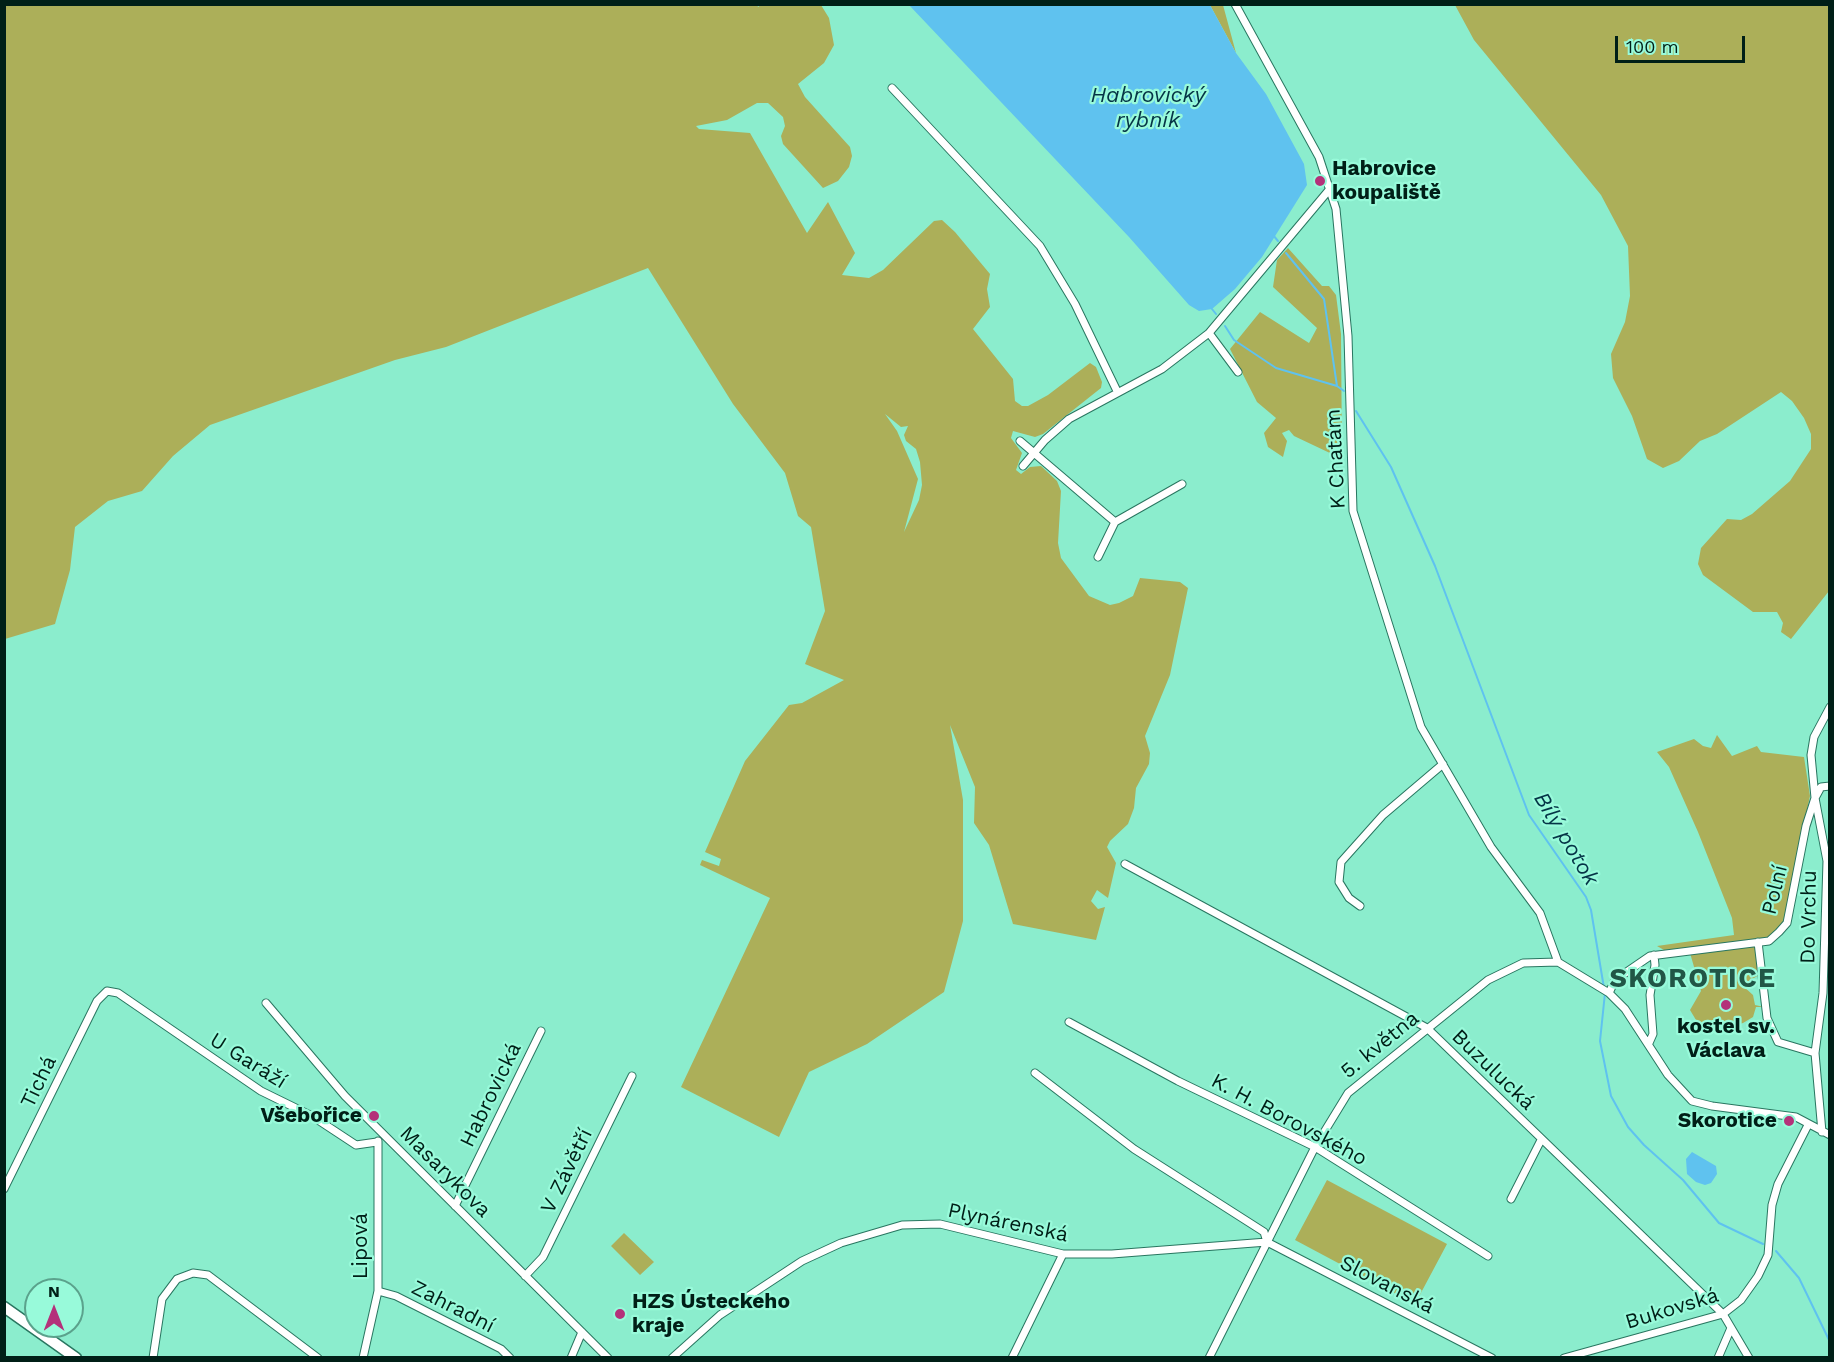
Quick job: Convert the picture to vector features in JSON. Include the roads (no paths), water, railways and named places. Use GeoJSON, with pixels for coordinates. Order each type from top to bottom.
{"type":"FeatureCollection","features":[{"type":"Feature","properties":{"kind":"main road"},"geometry":{"type":"LineString","coordinates":[[4,1307],[76,1358]]}},
{"type":"Feature","properties":{"kind":"street","name":"K Chatám"},"geometry":{"type":"LineString","coordinates":[[1235,4],[1319,157],[1336,209],[1348,336],[1353,512],[1421,727],[1491,848],[1540,913],[1558,962]]}},
{"type":"Feature","properties":{"kind":"street"},"geometry":{"type":"LineString","coordinates":[[892,88],[1040,246],[1075,304],[1118,391]]}},
{"type":"Feature","properties":{"kind":"street"},"geometry":{"type":"LineString","coordinates":[[1023,466],[1033,453],[1069,419],[1162,369],[1209,333],[1329,190]]}},
{"type":"Feature","properties":{"kind":"street"},"geometry":{"type":"LineString","coordinates":[[1209,333],[1238,372]]}},
{"type":"Feature","properties":{"kind":"street"},"geometry":{"type":"LineString","coordinates":[[1020,441],[1114,522]]}},
{"type":"Feature","properties":{"kind":"street"},"geometry":{"type":"LineString","coordinates":[[1098,557],[1114,522],[1182,484]]}},
{"type":"Feature","properties":{"kind":"street","name":"Do Vrchu"},"geometry":{"type":"LineString","coordinates":[[1826,1133],[1815,1053],[1823,993],[1828,893],[1827,861],[1815,798],[1811,755],[1814,737],[1830,707]]}},
{"type":"Feature","properties":{"kind":"street"},"geometry":{"type":"LineString","coordinates":[[1360,906],[1349,898],[1339,882],[1341,862],[1383,815],[1443,764]]}},
{"type":"Feature","properties":{"kind":"street"},"geometry":{"type":"LineString","coordinates":[[1815,798],[1821,788],[1830,786]]}},
{"type":"Feature","properties":{"kind":"street","name":"Polní"},"geometry":{"type":"LineString","coordinates":[[1609,992],[1615,980],[1653,955],[1769,941],[1786,923],[1806,826],[1815,798]]}},
{"type":"Feature","properties":{"kind":"street","name":"Buzulucká"},"geometry":{"type":"LineString","coordinates":[[1125,864],[1426,1028],[1723,1314],[1749,1358]]}},
{"type":"Feature","properties":{"kind":"street"},"geometry":{"type":"LineString","coordinates":[[1758,942],[1767,1018],[1778,1042],[1815,1053]]}},
{"type":"Feature","properties":{"kind":"street"},"geometry":{"type":"LineString","coordinates":[[1649,1043],[1653,1034],[1650,994],[1655,965],[1653,955]]}},
{"type":"Feature","properties":{"kind":"street"},"geometry":{"type":"LineString","coordinates":[[1558,962],[1609,992],[1625,1009],[1649,1043],[1668,1076],[1692,1101],[1712,1106],[1796,1117],[1826,1133]]}},
{"type":"Feature","properties":{"kind":"street","name":"5. května"},"geometry":{"type":"LineString","coordinates":[[1209,1358],[1315,1147],[1348,1093],[1488,980],[1523,963],[1558,962]]}},
{"type":"Feature","properties":{"kind":"street","name":"U Garáží"},"geometry":{"type":"LineString","coordinates":[[107,991],[118,993],[261,1092],[312,1116],[356,1145],[377,1142]]}},
{"type":"Feature","properties":{"kind":"street","name":"Tichá"},"geometry":{"type":"LineString","coordinates":[[4,1189],[97,1001],[107,991]]}},
{"type":"Feature","properties":{"kind":"street","name":"Masarykova"},"geometry":{"type":"LineString","coordinates":[[266,1003],[314,1062],[384,1135],[608,1358]]}},
{"type":"Feature","properties":{"kind":"street","name":"K. H. Borovského"},"geometry":{"type":"LineString","coordinates":[[1069,1022],[1178,1081],[1315,1147],[1488,1256]]}},
{"type":"Feature","properties":{"kind":"street","name":"Habrovická"},"geometry":{"type":"LineString","coordinates":[[454,1206],[541,1031]]}},
{"type":"Feature","properties":{"kind":"street"},"geometry":{"type":"LineString","coordinates":[[1035,1072],[1134,1149],[1256,1226],[1264,1232],[1267,1242]]}},
{"type":"Feature","properties":{"kind":"street","name":"V Závětří"},"geometry":{"type":"LineString","coordinates":[[525,1276],[543,1257],[632,1076]]}},
{"type":"Feature","properties":{"kind":"street","name":"Bukovská"},"geometry":{"type":"LineString","coordinates":[[1564,1358],[1723,1314],[1741,1300],[1758,1276],[1768,1254],[1772,1205],[1778,1184],[1808,1125]]}},
{"type":"Feature","properties":{"kind":"street"},"geometry":{"type":"LineString","coordinates":[[377,1142],[384,1135]]}},
{"type":"Feature","properties":{"kind":"street"},"geometry":{"type":"LineString","coordinates":[[1511,1199],[1541,1140]]}},
{"type":"Feature","properties":{"kind":"street","name":"Lipová"},"geometry":{"type":"LineString","coordinates":[[363,1358],[378,1291],[377,1142]]}},
{"type":"Feature","properties":{"kind":"street","name":"Plynárenská"},"geometry":{"type":"LineString","coordinates":[[672,1358],[720,1315],[802,1261],[841,1243],[902,1225],[940,1224],[1063,1254],[1112,1254],[1267,1242]]}},
{"type":"Feature","properties":{"kind":"street","name":"Slovanská"},"geometry":{"type":"LineString","coordinates":[[1267,1242],[1492,1358]]}},
{"type":"Feature","properties":{"kind":"street"},"geometry":{"type":"LineString","coordinates":[[1012,1358],[1063,1254]]}},
{"type":"Feature","properties":{"kind":"street"},"geometry":{"type":"LineString","coordinates":[[153,1358],[162,1299],[177,1279],[193,1273],[208,1275],[318,1358]]}},
{"type":"Feature","properties":{"kind":"street","name":"Zahradní"},"geometry":{"type":"LineString","coordinates":[[378,1291],[396,1296],[501,1349],[510,1358]]}},
{"type":"Feature","properties":{"kind":"street"},"geometry":{"type":"LineString","coordinates":[[1718,1358],[1731,1328]]}},
{"type":"Feature","properties":{"kind":"street"},"geometry":{"type":"LineString","coordinates":[[571,1358],[582,1332]]}},
{"type":"Feature","properties":{"kind":"water","name":"Habrovický rybník"},"geometry":{"type":"Polygon","coordinates":[[[909,5],[1210,5],[1236,53],[1266,94],[1304,164],[1307,185],[1262,257],[1235,289],[1212,309],[1199,311],[1189,305],[1129,237],[909,5]]]}},
{"type":"Feature","properties":{"kind":"water"},"geometry":{"type":"Polygon","coordinates":[[[1692,1152],[1716,1166],[1717,1174],[1711,1183],[1705,1185],[1696,1182],[1687,1174],[1686,1159],[1692,1152]]]}},
{"type":"Feature","properties":{"kind":"waterway","name":"Bílý potok"},"geometry":{"type":"LineString","coordinates":[[1273,235],[1278,241]]}},
{"type":"Feature","properties":{"kind":"waterway","name":"Bílý potok"},"geometry":{"type":"LineString","coordinates":[[1286,253],[1324,299],[1337,386],[1344,391]]}},
{"type":"Feature","properties":{"kind":"waterway"},"geometry":{"type":"LineString","coordinates":[[1212,309],[1216,314]]}},
{"type":"Feature","properties":{"kind":"waterway"},"geometry":{"type":"LineString","coordinates":[[1225,326],[1234,340],[1276,368],[1337,386]]}},
{"type":"Feature","properties":{"kind":"waterway","name":"Bílý potok"},"geometry":{"type":"LineString","coordinates":[[1356,411],[1391,467],[1435,566],[1529,815],[1586,897],[1591,910],[1604,988]]}},
{"type":"Feature","properties":{"kind":"waterway","name":"Bílý potok"},"geometry":{"type":"LineString","coordinates":[[1605,993],[1600,1041],[1611,1096],[1628,1127],[1644,1145],[1683,1180],[1719,1223],[1763,1244]]}},
{"type":"Feature","properties":{"kind":"waterway","name":"Bílý potok"},"geometry":{"type":"LineString","coordinates":[[1776,1251],[1799,1278],[1830,1342]]}},
{"type":"Feature","properties":{"kind":"place","name":"Habrovice koupaliště"},"geometry":{"type":"Point","coordinates":[1320,181]}},
{"type":"Feature","properties":{"kind":"place","name":"kostel sv. Václava"},"geometry":{"type":"Point","coordinates":[1726,1005]}},
{"type":"Feature","properties":{"kind":"place","name":"Všebořice"},"geometry":{"type":"Point","coordinates":[374,1116]}},
{"type":"Feature","properties":{"kind":"place","name":"Skorotice"},"geometry":{"type":"Point","coordinates":[1789,1121]}},
{"type":"Feature","properties":{"kind":"place","name":"HZS Ústeckeho kraje"},"geometry":{"type":"Point","coordinates":[620,1314]}},
{"type":"Feature","properties":{"kind":"district","name":"SKOROTICE"},"geometry":{"type":"Point","coordinates":[1693,979]}}]}
